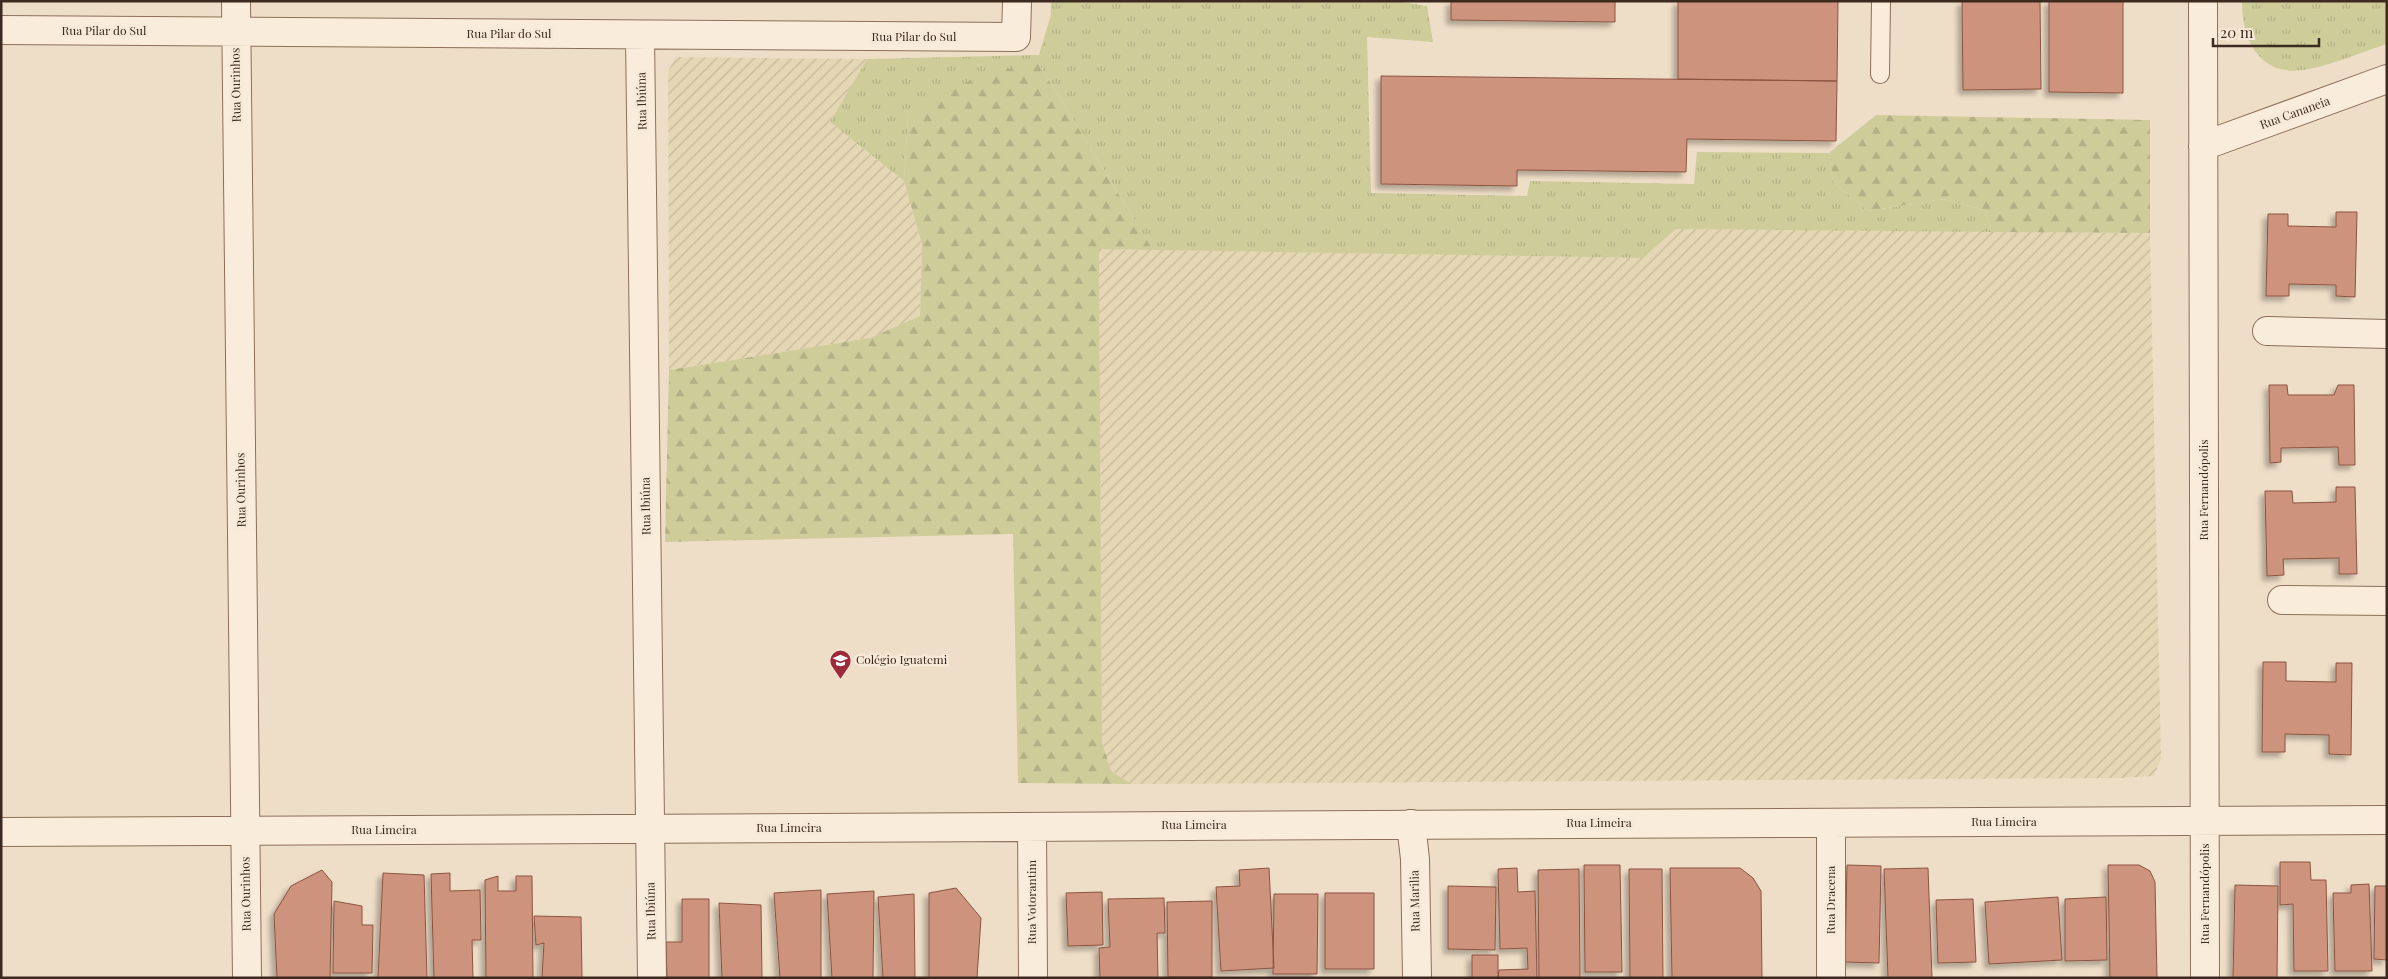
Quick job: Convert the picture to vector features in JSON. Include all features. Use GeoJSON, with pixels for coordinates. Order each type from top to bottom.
{"type":"FeatureCollection","features":[{"type":"Feature","properties":{"kind":"street","name":"Rua Ourinhos"},"geometry":{"type":"LineString","coordinates":[[236,1],[247,978]]}},
{"type":"Feature","properties":{"kind":"street","name":"Rua Pilar do Sul"},"geometry":{"type":"LineString","coordinates":[[1,30],[1016,37],[1017,1]]}},
{"type":"Feature","properties":{"kind":"street","name":"Rua Fernandópolis"},"geometry":{"type":"LineString","coordinates":[[2203,1],[2204,978]]}},
{"type":"Feature","properties":{"kind":"street","name":"Rua Ibiúna"},"geometry":{"type":"LineString","coordinates":[[640,35],[652,978]]}},
{"type":"Feature","properties":{"kind":"street","name":"Rua Cananeia"},"geometry":{"type":"LineString","coordinates":[[2203,146],[2387,79]]}},
{"type":"Feature","properties":{"kind":"street"},"geometry":{"type":"LineString","coordinates":[[2267,330],[2387,334]]}},
{"type":"Feature","properties":{"kind":"street"},"geometry":{"type":"LineString","coordinates":[[2282,600],[2387,601]]}},
{"type":"Feature","properties":{"kind":"street","name":"Rua Limeira"},"geometry":{"type":"LineString","coordinates":[[1,832],[2387,820]]}},
{"type":"Feature","properties":{"kind":"street","name":"Rua Dracena"},"geometry":{"type":"LineString","coordinates":[[1830,822],[1831,978]]}},
{"type":"Feature","properties":{"kind":"street","name":"Rua Marilia"},"geometry":{"type":"LineString","coordinates":[[1412,824],[1417,978]]}},
{"type":"Feature","properties":{"kind":"street","name":"Rua Votorantim"},"geometry":{"type":"LineString","coordinates":[[1032,827],[1033,978]]}},
{"type":"Feature","properties":{"kind":"lane"},"geometry":{"type":"LineString","coordinates":[[1880,74],[1881,1]]}},
{"type":"Feature","properties":{"kind":"shaded area"},"geometry":{"type":"Polygon","coordinates":[[[676,57],[867,59],[830,122],[904,181],[922,244],[920,316],[870,338],[669,370],[668,71],[676,57]]]}},
{"type":"Feature","properties":{"kind":"shaded area"},"geometry":{"type":"Polygon","coordinates":[[[1676,229],[2150,233],[2161,758],[2154,776],[2121,778],[1131,784],[1111,771],[1102,742],[1099,249],[1643,258],[1676,229]]]}},
{"type":"Feature","properties":{"kind":"green space"},"geometry":{"type":"Polygon","coordinates":[[[1051,1],[1395,1],[1427,6],[1433,42],[1367,37],[1371,193],[1527,196],[1530,181],[1694,184],[1697,152],[1829,153],[1833,182],[1868,211],[1944,199],[1986,211],[1992,232],[1676,229],[1643,258],[1153,250],[1039,64],[908,116],[904,181],[830,122],[867,59],[1039,55],[1051,14],[1051,1]]]}},
{"type":"Feature","properties":{"kind":"green space"},"geometry":{"type":"Polygon","coordinates":[[[2242,1],[2387,1],[2387,44],[2334,63],[2303,70],[2287,70],[2274,67],[2264,61],[2249,41],[2245,29],[2242,1]]]}},
{"type":"Feature","properties":{"kind":"green space"},"geometry":{"type":"Polygon","coordinates":[[[1039,64],[1153,250],[1099,249],[1102,742],[1111,771],[1131,784],[1018,783],[1013,534],[665,542],[669,370],[870,338],[920,316],[922,244],[904,181],[908,116],[983,73],[1039,64]]]}},
{"type":"Feature","properties":{"kind":"green space"},"geometry":{"type":"Polygon","coordinates":[[[1876,115],[2150,120],[2150,233],[1992,232],[1986,211],[1944,199],[1868,211],[1833,182],[1829,153],[1876,115]]]}},
{"type":"Feature","properties":{"kind":"building"},"geometry":{"type":"Polygon","coordinates":[[[1451,1],[1615,1],[1615,22],[1451,20],[1451,1]]]}},
{"type":"Feature","properties":{"kind":"building"},"geometry":{"type":"Polygon","coordinates":[[[1678,1],[1838,1],[1837,81],[1678,79],[1678,1]]]}},
{"type":"Feature","properties":{"kind":"building"},"geometry":{"type":"Polygon","coordinates":[[[1962,1],[2040,1],[2041,89],[1963,90],[1962,1]]]}},
{"type":"Feature","properties":{"kind":"building"},"geometry":{"type":"Polygon","coordinates":[[[2049,1],[2123,1],[2123,93],[2049,92],[2049,1]]]}},
{"type":"Feature","properties":{"kind":"building"},"geometry":{"type":"Polygon","coordinates":[[[1381,76],[1837,81],[1836,141],[1687,139],[1686,172],[1517,170],[1517,186],[1381,184],[1381,76]]]}},
{"type":"Feature","properties":{"kind":"building"},"geometry":{"type":"Polygon","coordinates":[[[2336,212],[2357,212],[2355,297],[2336,296],[2336,285],[2289,284],[2289,296],[2266,296],[2268,214],[2288,214],[2288,226],[2336,227],[2336,212]]]}},
{"type":"Feature","properties":{"kind":"building"},"geometry":{"type":"Polygon","coordinates":[[[2269,385],[2287,385],[2288,395],[2334,395],[2338,385],[2354,385],[2355,465],[2339,465],[2338,447],[2281,448],[2281,462],[2270,463],[2269,385]]]}},
{"type":"Feature","properties":{"kind":"building"},"geometry":{"type":"Polygon","coordinates":[[[2336,487],[2355,487],[2357,574],[2339,574],[2339,558],[2283,559],[2284,575],[2267,576],[2265,491],[2292,491],[2293,503],[2336,502],[2336,487]]]}},
{"type":"Feature","properties":{"kind":"building"},"geometry":{"type":"Polygon","coordinates":[[[2263,662],[2286,662],[2286,681],[2336,682],[2336,663],[2352,663],[2351,755],[2329,754],[2329,735],[2285,734],[2285,752],[2262,752],[2263,662]]]}},
{"type":"Feature","properties":{"kind":"building"},"geometry":{"type":"Polygon","coordinates":[[[2280,862],[2310,862],[2311,880],[2326,880],[2328,971],[2294,971],[2293,904],[2280,905],[2280,862]]]}},
{"type":"Feature","properties":{"kind":"building"},"geometry":{"type":"Polygon","coordinates":[[[1584,865],[1620,865],[1622,972],[1585,972],[1584,865]]]}},
{"type":"Feature","properties":{"kind":"building"},"geometry":{"type":"Polygon","coordinates":[[[1847,865],[1881,866],[1879,963],[1845,962],[1847,865]]]}},
{"type":"Feature","properties":{"kind":"building"},"geometry":{"type":"Polygon","coordinates":[[[2108,865],[2139,865],[2150,871],[2155,882],[2157,978],[2110,978],[2108,865]]]}},
{"type":"Feature","properties":{"kind":"building"},"geometry":{"type":"Polygon","coordinates":[[[1269,868],[1274,968],[1221,971],[1216,887],[1240,886],[1239,870],[1269,868]]]}},
{"type":"Feature","properties":{"kind":"building"},"geometry":{"type":"Polygon","coordinates":[[[1517,868],[1518,892],[1535,891],[1537,978],[1498,978],[1499,970],[1528,969],[1527,948],[1500,949],[1498,869],[1517,868]]]}},
{"type":"Feature","properties":{"kind":"building"},"geometry":{"type":"Polygon","coordinates":[[[1670,868],[1740,868],[1753,878],[1761,891],[1762,978],[1672,978],[1670,868]]]}},
{"type":"Feature","properties":{"kind":"building"},"geometry":{"type":"Polygon","coordinates":[[[1928,868],[1932,978],[1888,978],[1884,869],[1928,868]]]}},
{"type":"Feature","properties":{"kind":"building"},"geometry":{"type":"Polygon","coordinates":[[[1579,869],[1580,978],[1539,978],[1538,870],[1579,869]]]}},
{"type":"Feature","properties":{"kind":"building"},"geometry":{"type":"Polygon","coordinates":[[[1629,869],[1662,869],[1663,978],[1630,978],[1629,869]]]}},
{"type":"Feature","properties":{"kind":"building"},"geometry":{"type":"Polygon","coordinates":[[[322,870],[332,882],[330,978],[277,978],[274,914],[291,886],[322,870]]]}},
{"type":"Feature","properties":{"kind":"building"},"geometry":{"type":"Polygon","coordinates":[[[383,873],[424,875],[427,978],[378,978],[383,873]]]}},
{"type":"Feature","properties":{"kind":"building"},"geometry":{"type":"Polygon","coordinates":[[[450,873],[450,891],[480,890],[481,940],[472,940],[473,978],[434,978],[431,874],[450,873]]]}},
{"type":"Feature","properties":{"kind":"building"},"geometry":{"type":"Polygon","coordinates":[[[498,876],[498,891],[516,891],[516,876],[532,876],[533,978],[486,978],[485,880],[498,876]]]}},
{"type":"Feature","properties":{"kind":"building"},"geometry":{"type":"Polygon","coordinates":[[[2369,884],[2372,971],[2335,971],[2333,893],[2351,893],[2351,885],[2369,884]]]}},
{"type":"Feature","properties":{"kind":"building"},"geometry":{"type":"Polygon","coordinates":[[[2235,885],[2278,886],[2277,978],[2233,978],[2235,885]]]}},
{"type":"Feature","properties":{"kind":"building"},"geometry":{"type":"Polygon","coordinates":[[[1448,886],[1496,887],[1495,950],[1448,949],[1448,886]]]}},
{"type":"Feature","properties":{"kind":"building"},"geometry":{"type":"Polygon","coordinates":[[[2375,886],[2387,886],[2387,960],[2374,959],[2375,886]]]}},
{"type":"Feature","properties":{"kind":"building"},"geometry":{"type":"Polygon","coordinates":[[[956,888],[981,918],[977,978],[929,978],[929,893],[956,888]]]}},
{"type":"Feature","properties":{"kind":"building"},"geometry":{"type":"Polygon","coordinates":[[[821,890],[821,978],[780,978],[774,893],[821,890]]]}},
{"type":"Feature","properties":{"kind":"building"},"geometry":{"type":"Polygon","coordinates":[[[874,891],[873,978],[832,978],[827,894],[874,891]]]}},
{"type":"Feature","properties":{"kind":"building"},"geometry":{"type":"Polygon","coordinates":[[[1102,892],[1103,945],[1068,946],[1066,893],[1102,892]]]}},
{"type":"Feature","properties":{"kind":"building"},"geometry":{"type":"Polygon","coordinates":[[[1325,893],[1374,893],[1374,969],[1325,969],[1325,893]]]}},
{"type":"Feature","properties":{"kind":"building"},"geometry":{"type":"Polygon","coordinates":[[[914,894],[915,978],[883,978],[878,897],[914,894]]]}},
{"type":"Feature","properties":{"kind":"building"},"geometry":{"type":"Polygon","coordinates":[[[1274,894],[1318,894],[1317,974],[1273,974],[1274,894]]]}},
{"type":"Feature","properties":{"kind":"building"},"geometry":{"type":"Polygon","coordinates":[[[2058,897],[2062,960],[1989,964],[1985,902],[2058,897]]]}},
{"type":"Feature","properties":{"kind":"building"},"geometry":{"type":"Polygon","coordinates":[[[2106,897],[2107,960],[2065,961],[2065,899],[2106,897]]]}},
{"type":"Feature","properties":{"kind":"building"},"geometry":{"type":"Polygon","coordinates":[[[1164,898],[1165,933],[1157,933],[1158,978],[1100,978],[1099,948],[1110,947],[1108,899],[1164,898]]]}},
{"type":"Feature","properties":{"kind":"building"},"geometry":{"type":"Polygon","coordinates":[[[682,899],[709,899],[709,978],[667,978],[666,942],[682,942],[682,899]]]}},
{"type":"Feature","properties":{"kind":"building"},"geometry":{"type":"Polygon","coordinates":[[[1973,899],[1976,962],[1938,963],[1936,900],[1973,899]]]}},
{"type":"Feature","properties":{"kind":"building"},"geometry":{"type":"Polygon","coordinates":[[[334,901],[362,906],[362,925],[373,925],[372,973],[333,973],[334,901]]]}},
{"type":"Feature","properties":{"kind":"building"},"geometry":{"type":"Polygon","coordinates":[[[1212,901],[1212,977],[1168,977],[1167,902],[1212,901]]]}},
{"type":"Feature","properties":{"kind":"building"},"geometry":{"type":"Polygon","coordinates":[[[719,903],[761,905],[762,978],[722,978],[719,903]]]}},
{"type":"Feature","properties":{"kind":"building"},"geometry":{"type":"Polygon","coordinates":[[[534,916],[581,917],[582,978],[542,978],[544,943],[536,945],[534,916]]]}},
{"type":"Feature","properties":{"kind":"building"},"geometry":{"type":"Polygon","coordinates":[[[1472,955],[1498,955],[1498,978],[1472,978],[1472,955]]]}},
{"type":"Feature","properties":{"kind":"place","name":"Colégio Iguatemi"},"geometry":{"type":"Point","coordinates":[840,679]}}]}
